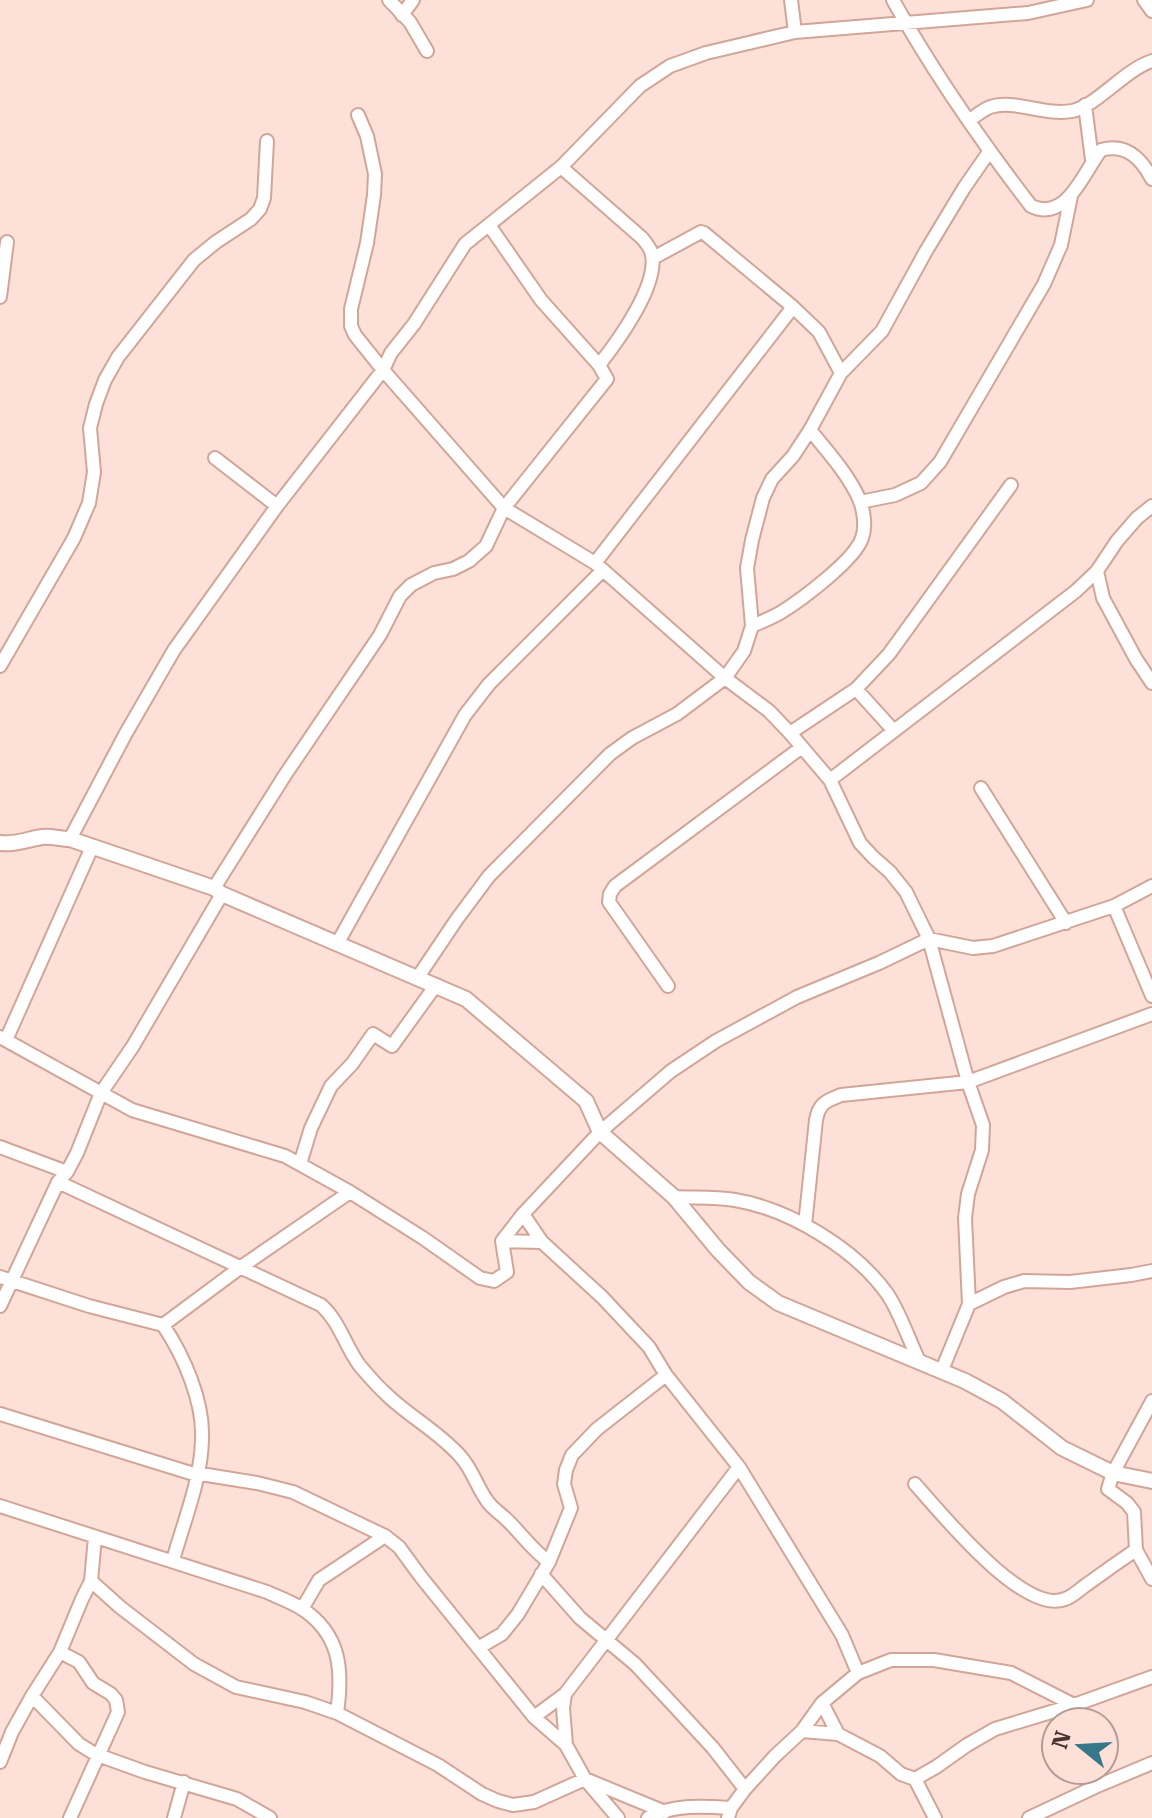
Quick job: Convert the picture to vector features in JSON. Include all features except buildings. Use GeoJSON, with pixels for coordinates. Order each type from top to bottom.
{"type":"FeatureCollection","features":[{"type":"Feature","properties":{"kind":"street"},"geometry":{"type":"LineString","coordinates":[[389,0],[418,34],[427,51]]}},
{"type":"Feature","properties":{"kind":"street"},"geometry":{"type":"LineString","coordinates":[[402,15],[413,0]]}},
{"type":"Feature","properties":{"kind":"street"},"geometry":{"type":"LineString","coordinates":[[791,0],[795,32]]}},
{"type":"Feature","properties":{"kind":"street"},"geometry":{"type":"LineString","coordinates":[[893,0],[989,152],[1031,206],[1041,211],[1053,209],[1071,196],[1092,160],[1101,150],[1110,147],[1123,148],[1141,163],[1152,179]]}},
{"type":"Feature","properties":{"kind":"street"},"geometry":{"type":"LineString","coordinates":[[70,839],[174,650],[277,506],[383,370],[391,353],[414,324],[465,244],[561,167],[640,86],[670,66],[706,53],[795,32],[1028,13],[1087,0]]}},
{"type":"Feature","properties":{"kind":"street"},"geometry":{"type":"LineString","coordinates":[[1144,0],[1152,11]]}},
{"type":"Feature","properties":{"kind":"street"},"geometry":{"type":"LineString","coordinates":[[969,121],[990,107],[1007,105],[1051,112],[1074,111],[1152,61]]}},
{"type":"Feature","properties":{"kind":"street"},"geometry":{"type":"LineString","coordinates":[[1085,105],[1092,160]]}},
{"type":"Feature","properties":{"kind":"street"},"geometry":{"type":"LineString","coordinates":[[358,115],[367,136],[375,174],[367,243],[351,309],[351,326],[355,335],[504,508],[599,566],[725,678],[769,711],[790,733],[830,780],[860,843],[906,892],[929,939],[968,1082],[983,1125],[982,1150],[968,1194],[965,1218],[969,1304],[942,1370]]}},
{"type":"Feature","properties":{"kind":"street"},"geometry":{"type":"LineString","coordinates":[[0,666],[74,538],[89,503],[94,472],[90,428],[105,380],[118,357],[194,260],[251,219],[260,209],[264,198],[267,141]]}},
{"type":"Feature","properties":{"kind":"street"},"geometry":{"type":"LineString","coordinates":[[418,977],[489,876],[610,754],[632,738],[677,714],[725,678],[744,651],[752,626],[747,568],[763,498],[772,479],[793,456],[810,430],[841,373],[882,331],[926,251],[989,152]]}},
{"type":"Feature","properties":{"kind":"street"},"geometry":{"type":"LineString","coordinates":[[561,167],[642,238],[653,258],[646,286],[633,316],[599,365]]}},
{"type":"Feature","properties":{"kind":"street"},"geometry":{"type":"LineString","coordinates":[[860,502],[895,495],[921,483],[940,462],[1044,284],[1061,245],[1071,196]]}},
{"type":"Feature","properties":{"kind":"street"},"geometry":{"type":"LineString","coordinates":[[0,1306],[6,1279],[63,1177],[101,1093],[133,1046],[285,775],[380,635],[400,596],[411,585],[434,573],[469,561],[486,546],[504,508],[607,379],[599,365],[541,300],[489,225]]}},
{"type":"Feature","properties":{"kind":"street"},"geometry":{"type":"LineString","coordinates":[[653,258],[701,232],[819,332],[841,373]]}},
{"type":"Feature","properties":{"kind":"street"},"geometry":{"type":"LineString","coordinates":[[0,297],[7,242]]}},
{"type":"Feature","properties":{"kind":"street"},"geometry":{"type":"LineString","coordinates":[[337,944],[465,715],[489,684],[599,566],[793,307]]}},
{"type":"Feature","properties":{"kind":"street"},"geometry":{"type":"LineString","coordinates":[[752,626],[779,613],[839,568],[862,538],[864,522],[860,502],[843,472],[810,430]]}},
{"type":"Feature","properties":{"kind":"street"},"geometry":{"type":"LineString","coordinates":[[215,458],[277,506]]}},
{"type":"Feature","properties":{"kind":"street"},"geometry":{"type":"LineString","coordinates":[[790,733],[856,689],[889,654],[1011,485]]}},
{"type":"Feature","properties":{"kind":"street"},"geometry":{"type":"LineString","coordinates":[[830,780],[1076,591],[1097,571],[1137,518],[1152,506]]}},
{"type":"Feature","properties":{"kind":"street"},"geometry":{"type":"LineString","coordinates":[[1097,571],[1103,598],[1152,683]]}},
{"type":"Feature","properties":{"kind":"street"},"geometry":{"type":"LineString","coordinates":[[1076,591],[1103,598]]}},
{"type":"Feature","properties":{"kind":"street"},"geometry":{"type":"LineString","coordinates":[[856,689],[894,731]]}},
{"type":"Feature","properties":{"kind":"street"},"geometry":{"type":"LineString","coordinates":[[668,986],[609,902],[610,894],[615,886],[654,855],[802,747]]}},
{"type":"Feature","properties":{"kind":"street"},"geometry":{"type":"LineString","coordinates":[[981,788],[1066,923]]}},
{"type":"Feature","properties":{"kind":"street"},"geometry":{"type":"LineString","coordinates":[[0,843],[47,837],[70,839],[218,891],[466,999],[586,1101],[600,1132],[674,1197],[749,1282],[778,1303],[942,1370],[1002,1401],[1062,1448],[1113,1473],[1152,1481]]}},
{"type":"Feature","properties":{"kind":"street"},"geometry":{"type":"LineString","coordinates":[[92,847],[3,1038],[132,1110],[285,1156],[350,1192],[480,1278],[494,1281],[507,1272],[502,1241],[523,1214],[600,1132],[671,1071],[716,1041],[797,997],[929,939],[973,948],[993,946],[1114,906],[1152,886]]}},
{"type":"Feature","properties":{"kind":"street"},"geometry":{"type":"LineString","coordinates":[[1114,906],[1152,996]]}},
{"type":"Feature","properties":{"kind":"street"},"geometry":{"type":"LineString","coordinates":[[300,1164],[311,1128],[331,1086],[352,1064],[373,1034],[392,1046],[436,985]]}},
{"type":"Feature","properties":{"kind":"street"},"geometry":{"type":"LineString","coordinates":[[805,1225],[816,1120],[818,1109],[827,1100],[841,1095],[968,1082],[1152,1014]]}},
{"type":"Feature","properties":{"kind":"street"},"geometry":{"type":"LineString","coordinates":[[0,1147],[321,1305],[343,1334],[348,1348],[376,1384],[461,1456],[486,1500],[549,1562]]}},
{"type":"Feature","properties":{"kind":"street"},"geometry":{"type":"LineString","coordinates":[[163,1325],[350,1192]]}},
{"type":"Feature","properties":{"kind":"street"},"geometry":{"type":"LineString","coordinates":[[674,1197],[735,1200],[781,1213],[829,1240],[860,1264],[889,1295],[919,1361]]}},
{"type":"Feature","properties":{"kind":"street"},"geometry":{"type":"LineString","coordinates":[[523,1214],[542,1242],[602,1297],[649,1347],[666,1375],[739,1467],[842,1635],[858,1673]]}},
{"type":"Feature","properties":{"kind":"street"},"geometry":{"type":"LineString","coordinates":[[502,1241],[542,1242]]}},
{"type":"Feature","properties":{"kind":"street"},"geometry":{"type":"LineString","coordinates":[[969,1304],[1024,1281],[1070,1282],[1152,1271]]}},
{"type":"Feature","properties":{"kind":"street"},"geometry":{"type":"LineString","coordinates":[[6,1279],[89,1306],[163,1325],[174,1341],[197,1398],[203,1439],[197,1475],[173,1560]]}},
{"type":"Feature","properties":{"kind":"street"},"geometry":{"type":"LineString","coordinates":[[478,1648],[502,1634],[518,1614],[549,1562],[571,1508],[564,1484],[572,1455],[597,1429],[666,1375]]}},
{"type":"Feature","properties":{"kind":"street"},"geometry":{"type":"LineString","coordinates":[[1152,1401],[1113,1473],[1108,1489],[1134,1512],[1136,1550],[1152,1579]]}},
{"type":"Feature","properties":{"kind":"street"},"geometry":{"type":"LineString","coordinates":[[0,1414],[197,1475],[257,1483],[293,1492],[385,1536],[399,1547],[534,1717],[566,1745],[585,1779],[618,1818]]}},
{"type":"Feature","properties":{"kind":"street"},"geometry":{"type":"LineString","coordinates":[[534,1717],[565,1694],[739,1467]]}},
{"type":"Feature","properties":{"kind":"street"},"geometry":{"type":"LineString","coordinates":[[915,1484],[966,1541],[1003,1576],[1036,1598],[1048,1602],[1065,1599],[1136,1550]]}},
{"type":"Feature","properties":{"kind":"street"},"geometry":{"type":"LineString","coordinates":[[0,1506],[267,1592],[302,1609],[327,1630],[335,1647],[340,1692],[337,1713]]}},
{"type":"Feature","properties":{"kind":"street"},"geometry":{"type":"LineString","coordinates":[[302,1609],[319,1580],[385,1536]]}},
{"type":"Feature","properties":{"kind":"street"},"geometry":{"type":"LineString","coordinates":[[0,1762],[12,1732],[60,1652],[91,1581],[95,1537]]}},
{"type":"Feature","properties":{"kind":"street"},"geometry":{"type":"LineString","coordinates":[[541,1574],[580,1618],[635,1664],[713,1748],[745,1789]]}},
{"type":"Feature","properties":{"kind":"street"},"geometry":{"type":"LineString","coordinates":[[91,1581],[194,1664],[236,1687],[305,1702],[337,1713],[438,1765],[498,1801],[513,1805],[534,1802],[585,1779],[665,1812]]}},
{"type":"Feature","properties":{"kind":"street"},"geometry":{"type":"LineString","coordinates":[[60,1652],[79,1662],[93,1683],[111,1694],[116,1700],[118,1712],[70,1818]]}},
{"type":"Feature","properties":{"kind":"street"},"geometry":{"type":"LineString","coordinates":[[648,1818],[683,1807],[700,1806],[729,1813],[745,1789],[802,1731],[822,1703],[858,1673],[891,1660],[934,1660],[1011,1673],[1074,1705]]}},
{"type":"Feature","properties":{"kind":"street"},"geometry":{"type":"LineString","coordinates":[[915,1779],[995,1729],[1152,1677]]}},
{"type":"Feature","properties":{"kind":"street"},"geometry":{"type":"LineString","coordinates":[[565,1694],[566,1745]]}},
{"type":"Feature","properties":{"kind":"street"},"geometry":{"type":"LineString","coordinates":[[32,1696],[79,1744],[99,1756],[237,1799],[270,1818]]}},
{"type":"Feature","properties":{"kind":"street"},"geometry":{"type":"LineString","coordinates":[[822,1703],[838,1734]]}},
{"type":"Feature","properties":{"kind":"street"},"geometry":{"type":"LineString","coordinates":[[802,1731],[838,1734],[880,1756],[901,1774],[915,1779],[935,1818]]}},
{"type":"Feature","properties":{"kind":"street"},"geometry":{"type":"LineString","coordinates":[[1029,1818],[1152,1763]]}},
{"type":"Feature","properties":{"kind":"street"},"geometry":{"type":"LineString","coordinates":[[174,1818],[184,1782]]}}]}
